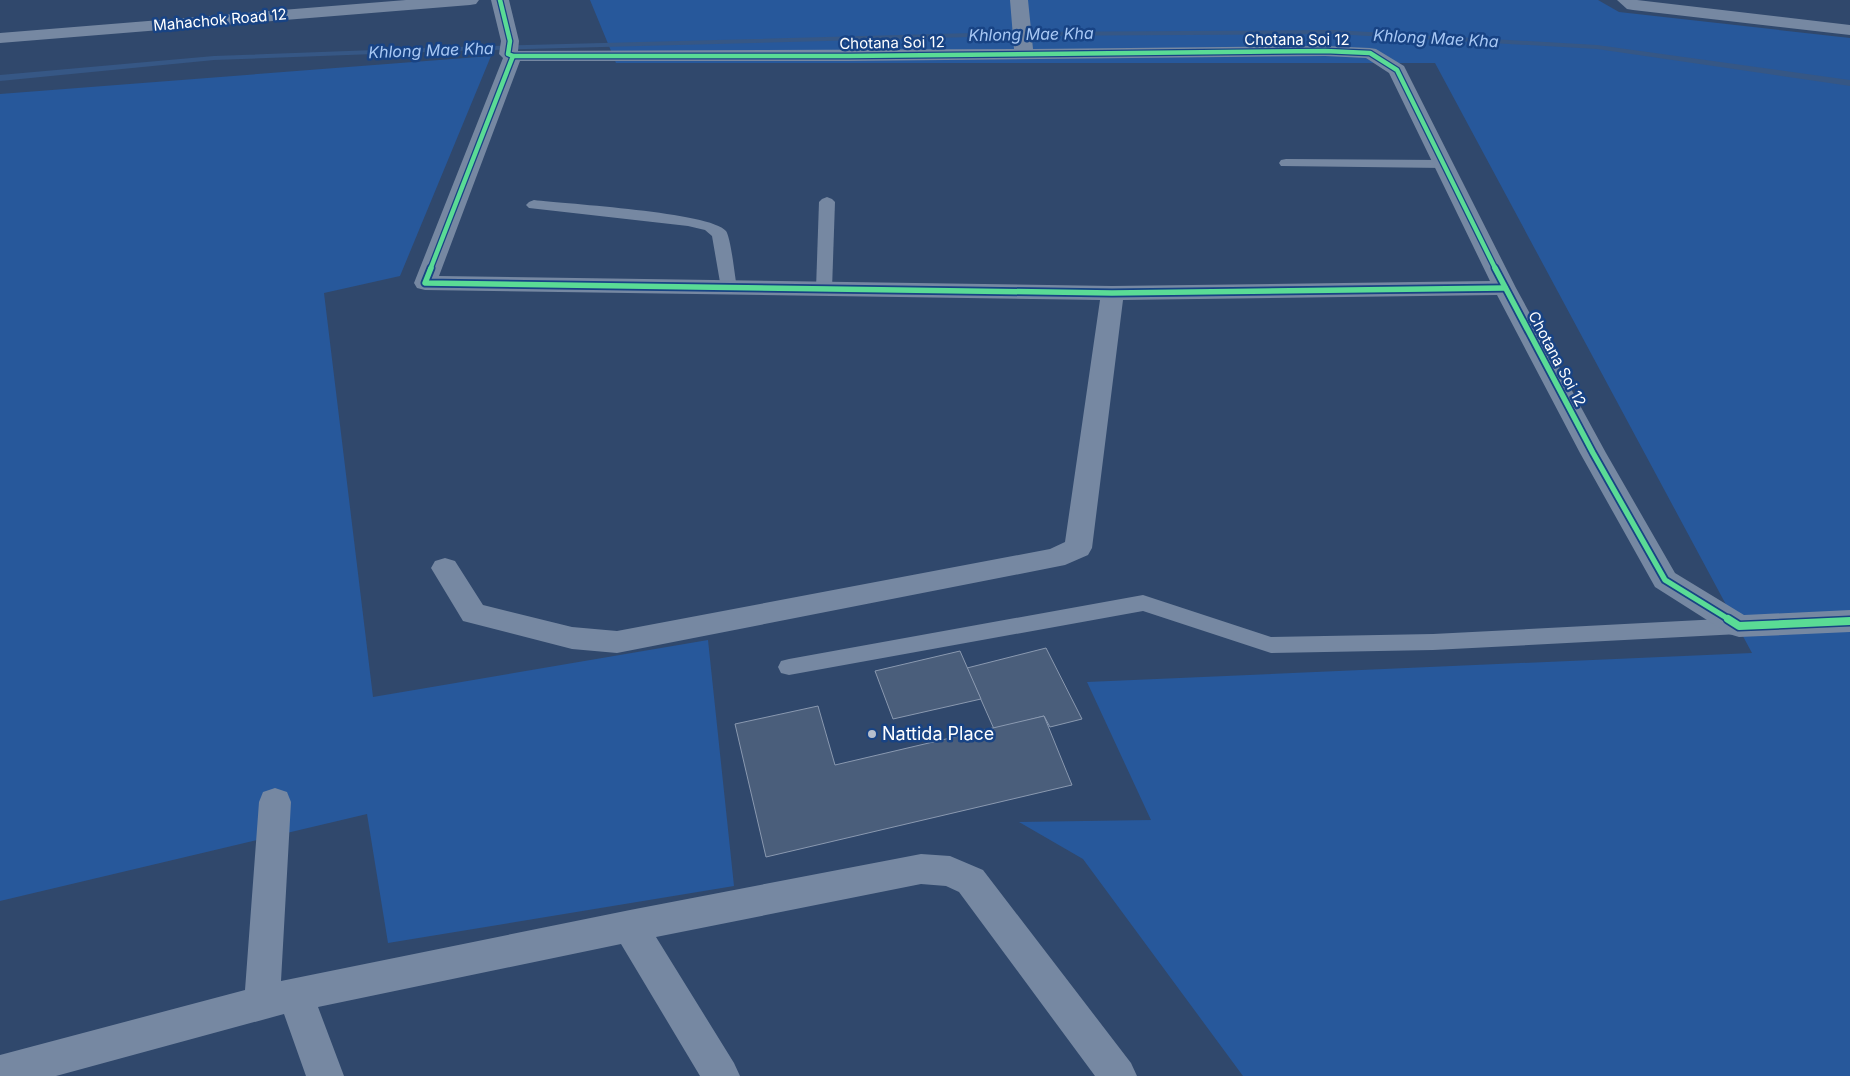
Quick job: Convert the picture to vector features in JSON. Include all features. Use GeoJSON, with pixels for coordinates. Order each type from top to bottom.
{"type":"FeatureCollection","features":[{"type":"Feature","properties":{"kind":"street","name":"Mahachok Road 12"},"geometry":{"type":"LineString","coordinates":[[0,38],[470,0]]}},
{"type":"Feature","properties":{"kind":"street"},"geometry":{"type":"LineString","coordinates":[[500,0],[510,50],[425,283],[1112,293],[1505,288]]}},
{"type":"Feature","properties":{"kind":"street"},"geometry":{"type":"LineString","coordinates":[[1019,0],[1024,49]]}},
{"type":"Feature","properties":{"kind":"street"},"geometry":{"type":"LineString","coordinates":[[1626,0],[1634,4],[1850,30]]}},
{"type":"Feature","properties":{"kind":"street","name":"Chotana Soi 12"},"geometry":{"type":"LineString","coordinates":[[510,50],[1024,49],[1370,53],[1397,70],[1505,288],[1593,453],[1665,580],[1739,626]]}},
{"type":"Feature","properties":{"kind":"street"},"geometry":{"type":"LineString","coordinates":[[445,568],[473,613],[572,638],[617,642],[1055,558],[1078,548],[1112,293]]}},
{"type":"Feature","properties":{"kind":"street"},"geometry":{"type":"LineString","coordinates":[[1739,626],[1850,621]]}},
{"type":"Feature","properties":{"kind":"street"},"geometry":{"type":"LineString","coordinates":[[275,802],[278,999],[325,1076]]}},
{"type":"Feature","properties":{"kind":"street"},"geometry":{"type":"LineString","coordinates":[[0,1073],[278,999],[630,926],[921,869],[950,871],[971,881],[1118,1076]]}},
{"type":"Feature","properties":{"kind":"street"},"geometry":{"type":"LineString","coordinates":[[630,926],[721,1076]]}},
{"type":"Feature","properties":{"kind":"lane"},"geometry":{"type":"LineString","coordinates":[[1286,163],[1444,164]]}},
{"type":"Feature","properties":{"kind":"lane"},"geometry":{"type":"LineString","coordinates":[[824,289],[827,202]]}},
{"type":"Feature","properties":{"kind":"lane"},"geometry":{"type":"LineString","coordinates":[[534,205],[689,221],[711,227],[720,234],[729,288]]}},
{"type":"Feature","properties":{"kind":"lane"},"geometry":{"type":"LineString","coordinates":[[789,667],[1144,603],[1271,646],[1433,642],[1739,626]]}},
{"type":"Feature","properties":{"kind":"shaded area"},"geometry":{"type":"Polygon","coordinates":[[[590,0],[1598,0],[1619,12],[1850,38],[1850,1076],[1243,1076],[1083,859],[1019,822],[1151,820],[1087,682],[1752,653],[1435,63],[616,63],[590,0]]]}},
{"type":"Feature","properties":{"kind":"shaded area"},"geometry":{"type":"Polygon","coordinates":[[[491,56],[400,276],[324,293],[373,697],[708,640],[734,886],[388,943],[367,814],[0,901],[0,94],[491,56]]]}},
{"type":"Feature","properties":{"kind":"building"},"geometry":{"type":"Polygon","coordinates":[[[1046,648],[1082,719],[1050,727],[1044,716],[994,729],[967,668],[1046,648]]]}},
{"type":"Feature","properties":{"kind":"building"},"geometry":{"type":"Polygon","coordinates":[[[960,651],[981,699],[893,719],[875,671],[960,651]]]}},
{"type":"Feature","properties":{"kind":"building"},"geometry":{"type":"Polygon","coordinates":[[[818,706],[835,765],[1044,716],[1072,785],[766,857],[735,724],[818,706]]]}},
{"type":"Feature","properties":{"kind":"waterway","name":"Khlong Mae Kha"},"geometry":{"type":"LineString","coordinates":[[0,78],[214,58],[455,49],[1009,34],[1334,32],[1597,47],[1850,83]]}},
{"type":"Feature","properties":{"kind":"cycle path"},"geometry":{"type":"LineString","coordinates":[[500,0],[510,41],[508,54],[513,56],[849,56],[1325,51],[1370,53],[1397,70],[1505,288],[1593,453],[1665,580],[1739,626],[1850,621]]}},
{"type":"Feature","properties":{"kind":"cycle path"},"geometry":{"type":"LineString","coordinates":[[513,56],[425,283],[1112,293],[1505,288]]}},
{"type":"Feature","properties":{"kind":"place","name":"Nattida Place"},"geometry":{"type":"Point","coordinates":[872,734]}}]}
